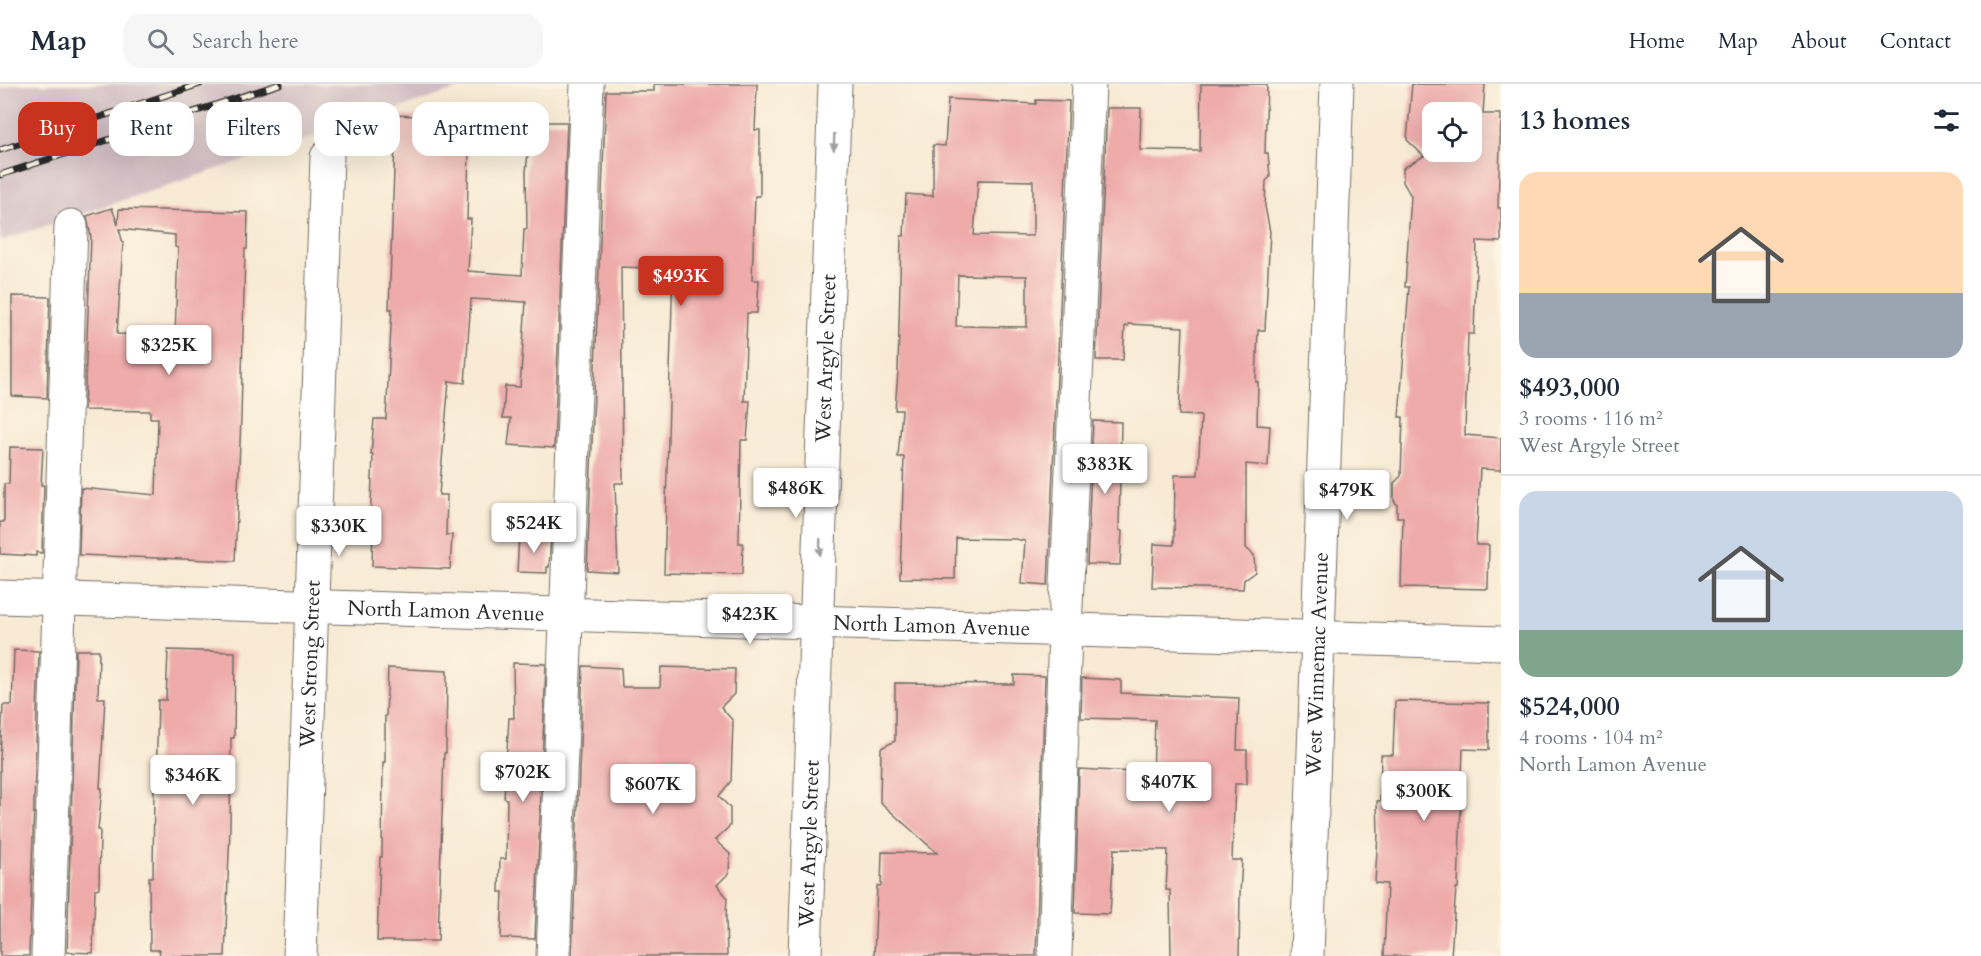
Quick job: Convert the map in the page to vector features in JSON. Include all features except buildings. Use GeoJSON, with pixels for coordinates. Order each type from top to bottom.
{"type":"FeatureCollection","features":[{"type":"Feature","properties":{"kind":"street"},"geometry":{"type":"LineString","coordinates":[[553,956],[587,84]]}},
{"type":"Feature","properties":{"kind":"street","name":"West Argyle Street"},"geometry":{"type":"LineString","coordinates":[[805,956],[835,84]]}},
{"type":"Feature","properties":{"kind":"street"},"geometry":{"type":"LineString","coordinates":[[1055,956],[1065,629],[1089,84]]}},
{"type":"Feature","properties":{"kind":"street","name":"West Winnemac Avenue"},"geometry":{"type":"LineString","coordinates":[[1307,956],[1337,84]]}},
{"type":"Feature","properties":{"kind":"street","name":"West Strong Street"},"geometry":{"type":"LineString","coordinates":[[300,956],[327,157]]}},
{"type":"Feature","properties":{"kind":"street"},"geometry":{"type":"LineString","coordinates":[[48,956],[71,226]]}},
{"type":"Feature","properties":{"kind":"street","name":"North Lamon Avenue"},"geometry":{"type":"LineString","coordinates":[[0,597],[1501,643]]}},
{"type":"Feature","properties":{"kind":"shaded area"},"geometry":{"type":"Polygon","coordinates":[[[15,84],[473,84],[419,102],[412,102],[412,104],[400,108],[400,102],[314,102],[314,137],[302,141],[302,102],[206,102],[206,156],[256,156],[0,241],[0,89],[15,84]]]}},
{"type":"Feature","properties":{"kind":"railway"},"geometry":{"type":"LineString","coordinates":[[0,150],[200,84]]}},
{"type":"Feature","properties":{"kind":"railway"},"geometry":{"type":"LineString","coordinates":[[0,175],[280,84]]}}]}
